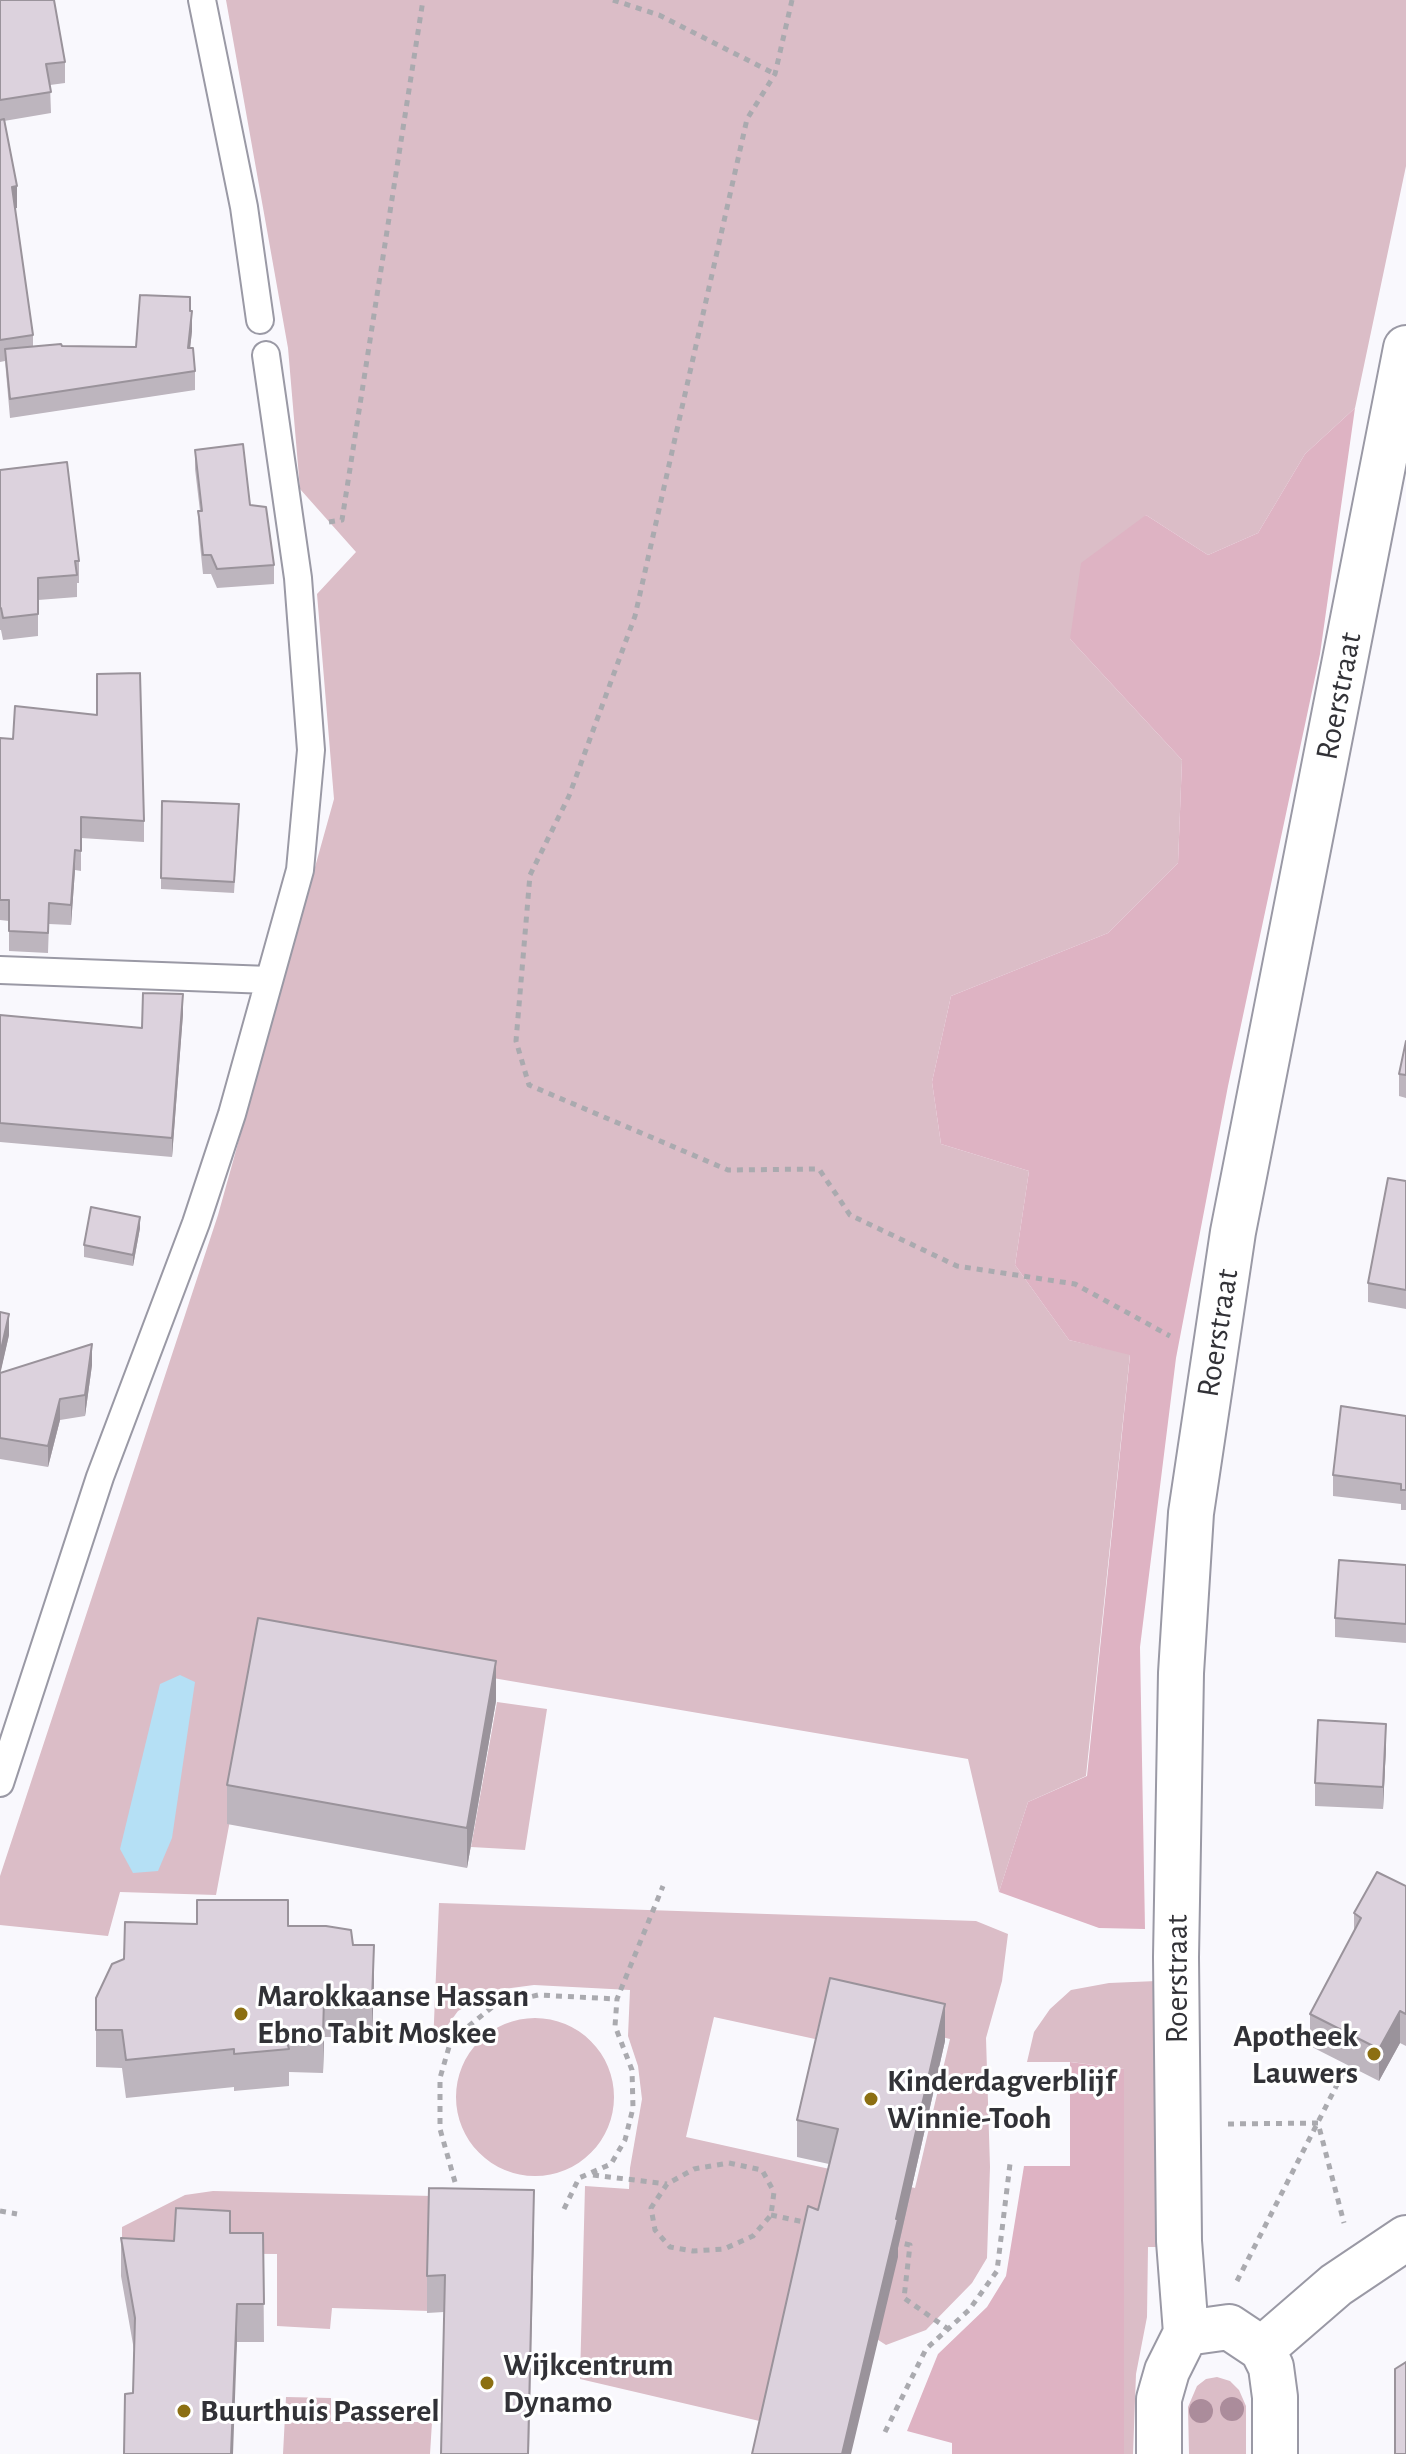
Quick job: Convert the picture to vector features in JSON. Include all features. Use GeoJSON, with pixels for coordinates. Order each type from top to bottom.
{"type":"FeatureCollection","features":[{"type":"Feature","properties":{"kind":"street","name":"Roerstraat"},"geometry":{"type":"LineString","coordinates":[[1186,2333],[1179,2241],[1176,1957],[1181,1673],[1191,1513],[1233,1232],[1406,348]]}},
{"type":"Feature","properties":{"kind":"street"},"geometry":{"type":"LineString","coordinates":[[1262,2349],[1336,2285],[1406,2238]]}},
{"type":"Feature","properties":{"kind":"street"},"geometry":{"type":"LineString","coordinates":[[1159,2454],[1159,2399],[1167,2371],[1186,2333],[1229,2327],[1262,2349],[1271,2367],[1275,2397],[1275,2454]]}},
{"type":"Feature","properties":{"kind":"lane"},"geometry":{"type":"LineString","coordinates":[[202,0],[244,207],[260,320]]}},
{"type":"Feature","properties":{"kind":"lane"},"geometry":{"type":"LineString","coordinates":[[0,1783],[100,1477],[196,1223],[232,1114],[300,870],[311,750],[298,578],[266,355]]}},
{"type":"Feature","properties":{"kind":"lane"},"geometry":{"type":"LineString","coordinates":[[0,970],[269,980]]}},
{"type":"Feature","properties":{"kind":"path"},"geometry":{"type":"LineString","coordinates":[[291,530],[342,520],[423,0]]}},
{"type":"Feature","properties":{"kind":"path"},"geometry":{"type":"LineString","coordinates":[[613,0],[659,15],[775,74]]}},
{"type":"Feature","properties":{"kind":"path"},"geometry":{"type":"LineString","coordinates":[[792,0],[775,74],[747,119],[635,616],[569,796],[530,875],[516,1041],[529,1085],[728,1170],[819,1169],[850,1215],[957,1266],[1075,1284],[1181,1342]]}},
{"type":"Feature","properties":{"kind":"path"},"geometry":{"type":"LineString","coordinates":[[564,2209],[579,2178],[611,2164],[625,2140],[633,2108],[632,2070],[615,2026],[617,1999],[663,1886]]}},
{"type":"Feature","properties":{"kind":"path"},"geometry":{"type":"LineString","coordinates":[[455,2182],[440,2129],[440,2078],[451,2040],[495,2005],[538,1995],[617,1999]]}},
{"type":"Feature","properties":{"kind":"path"},"geometry":{"type":"LineString","coordinates":[[1231,2292],[1344,2071]]}},
{"type":"Feature","properties":{"kind":"path"},"geometry":{"type":"LineString","coordinates":[[1223,2125],[1318,2123]]}},
{"type":"Feature","properties":{"kind":"path"},"geometry":{"type":"LineString","coordinates":[[1318,2123],[1346,2230]]}},
{"type":"Feature","properties":{"kind":"path"},"geometry":{"type":"LineString","coordinates":[[729,2163],[762,2170],[774,2192],[771,2215],[753,2236],[724,2249],[693,2251],[670,2247],[655,2230],[651,2208],[667,2184],[694,2169],[729,2163]]}},
{"type":"Feature","properties":{"kind":"path"},"geometry":{"type":"LineString","coordinates":[[885,2432],[926,2349],[969,2310],[997,2271],[1010,2164]]}},
{"type":"Feature","properties":{"kind":"path"},"geometry":{"type":"LineString","coordinates":[[591,2174],[667,2184]]}},
{"type":"Feature","properties":{"kind":"path"},"geometry":{"type":"LineString","coordinates":[[0,2211],[17,2214]]}},
{"type":"Feature","properties":{"kind":"path"},"geometry":{"type":"LineString","coordinates":[[771,2215],[817,2225]]}},
{"type":"Feature","properties":{"kind":"path"},"geometry":{"type":"LineString","coordinates":[[879,2238],[910,2245],[904,2298],[948,2329]]}},
{"type":"Feature","properties":{"kind":"shaded area"},"geometry":{"type":"Polygon","coordinates":[[[226,0],[1406,0],[1406,166],[1355,408],[1305,454],[1258,533],[1208,555],[1146,515],[1070,639],[1182,760],[1178,863],[1108,933],[951,996],[932,1082],[941,1144],[1029,1171],[1015,1265],[1069,1340],[1130,1354],[1086,1776],[1028,1802],[999,1892],[968,1759],[264,1639],[216,1895],[120,1892],[108,1936],[0,1925],[0,1876],[218,1215],[334,799],[317,594],[356,552],[300,489],[288,348],[226,0]]]}},
{"type":"Feature","properties":{"kind":"shaded area"},"geometry":{"type":"Polygon","coordinates":[[[1355,408],[1320,654],[1228,1086],[1176,1358],[1140,1647],[1145,1929],[1099,1928],[999,1892],[1028,1802],[1087,1776],[1130,1355],[1069,1340],[1015,1265],[1029,1171],[941,1144],[932,1082],[951,996],[1108,933],[1178,863],[1182,760],[1070,639],[1081,563],[1146,515],[1208,555],[1258,533],[1305,454],[1355,408]]]}},
{"type":"Feature","properties":{"kind":"shaded area"},"geometry":{"type":"Polygon","coordinates":[[[497,1702],[547,1709],[525,1850],[471,1847],[497,1702]]]}},
{"type":"Feature","properties":{"kind":"shaded area"},"geometry":{"type":"Polygon","coordinates":[[[439,1903],[976,1921],[1008,1934],[1002,1981],[986,2038],[990,2167],[987,2258],[972,2283],[926,2330],[886,2345],[824,2305],[768,2423],[580,2379],[585,2186],[629,2189],[642,2099],[638,2066],[628,2036],[630,1990],[534,1985],[496,1990],[458,2011],[433,2045],[439,1903]],[[823,2008],[815,2039],[714,2017],[686,2137],[915,2188],[950,2039],[823,2008]]]}},
{"type":"Feature","properties":{"kind":"shaded area"},"geometry":{"type":"Polygon","coordinates":[[[1157,1981],[1160,2247],[1148,2247],[1147,2317],[1136,2374],[1133,2454],[1124,2454],[1124,2069],[1071,2062],[1027,2062],[1034,2032],[1050,2009],[1071,1990],[1109,1983],[1157,1981]]]}},
{"type":"Feature","properties":{"kind":"shaded area"},"geometry":{"type":"Polygon","coordinates":[[[535,2018],[565,2024],[591,2041],[608,2067],[614,2097],[608,2127],[591,2153],[565,2170],[535,2176],[505,2170],[479,2153],[462,2127],[456,2097],[462,2067],[479,2041],[505,2024],[535,2018]]]}},
{"type":"Feature","properties":{"kind":"shaded area"},"geometry":{"type":"Polygon","coordinates":[[[1070,2062],[1124,2069],[1124,2454],[952,2454],[952,2443],[907,2431],[938,2354],[987,2307],[1006,2276],[1024,2166],[1070,2166],[1070,2062]]]}},
{"type":"Feature","properties":{"kind":"shaded area"},"geometry":{"type":"Polygon","coordinates":[[[213,2191],[433,2196],[429,2311],[332,2308],[330,2329],[277,2326],[277,2254],[122,2253],[122,2227],[185,2195],[213,2191]]]}},
{"type":"Feature","properties":{"kind":"shaded area"},"geometry":{"type":"Polygon","coordinates":[[[1217,2377],[1230,2381],[1239,2390],[1246,2406],[1246,2454],[1189,2454],[1188,2407],[1197,2386],[1206,2379],[1217,2377]]]}},
{"type":"Feature","properties":{"kind":"shaded area"},"geometry":{"type":"Polygon","coordinates":[[[286,2397],[331,2398],[331,2422],[432,2422],[430,2454],[283,2454],[286,2397]]]}},
{"type":"Feature","properties":{"kind":"water"},"geometry":{"type":"Polygon","coordinates":[[[180,1675],[195,1682],[172,1838],[158,1871],[133,1873],[120,1849],[160,1684],[180,1675]]]}},
{"type":"Feature","properties":{"kind":"building"},"geometry":{"type":"Polygon","coordinates":[[[0,0],[54,0],[65,62],[46,64],[51,92],[0,100],[0,0]]]}},
{"type":"Feature","properties":{"kind":"building"},"geometry":{"type":"Polygon","coordinates":[[[4,119],[17,186],[12,187],[33,335],[0,340],[0,120],[4,119]]]}},
{"type":"Feature","properties":{"kind":"building"},"geometry":{"type":"Polygon","coordinates":[[[140,295],[190,297],[192,311],[188,348],[193,348],[195,371],[10,399],[5,349],[61,344],[136,347],[140,295]]]}},
{"type":"Feature","properties":{"kind":"building"},"geometry":{"type":"Polygon","coordinates":[[[243,444],[250,505],[266,507],[274,565],[217,569],[211,555],[203,555],[195,450],[243,444]]]}},
{"type":"Feature","properties":{"kind":"building"},"geometry":{"type":"Polygon","coordinates":[[[67,462],[79,561],[75,561],[77,575],[38,578],[38,614],[3,618],[0,608],[0,470],[67,462]]]}},
{"type":"Feature","properties":{"kind":"building"},"geometry":{"type":"Polygon","coordinates":[[[140,673],[144,821],[81,817],[81,851],[75,850],[71,905],[49,903],[48,933],[9,931],[9,900],[0,900],[0,738],[13,739],[15,706],[97,715],[97,674],[140,673]]]}},
{"type":"Feature","properties":{"kind":"building"},"geometry":{"type":"Polygon","coordinates":[[[162,801],[239,804],[234,882],[161,878],[162,801]]]}},
{"type":"Feature","properties":{"kind":"building"},"geometry":{"type":"Polygon","coordinates":[[[143,993],[183,994],[172,1138],[0,1123],[0,1015],[142,1028],[143,993]]]}},
{"type":"Feature","properties":{"kind":"building"},"geometry":{"type":"Polygon","coordinates":[[[1406,1041],[1406,1075],[1399,1074],[1406,1041]]]}},
{"type":"Feature","properties":{"kind":"building"},"geometry":{"type":"Polygon","coordinates":[[[1388,1178],[1406,1181],[1406,1290],[1368,1283],[1388,1178]]]}},
{"type":"Feature","properties":{"kind":"building"},"geometry":{"type":"Polygon","coordinates":[[[91,1207],[140,1217],[133,1255],[84,1245],[91,1207]]]}},
{"type":"Feature","properties":{"kind":"building"},"geometry":{"type":"Polygon","coordinates":[[[0,1312],[9,1314],[0,1354],[0,1312]]]}},
{"type":"Feature","properties":{"kind":"building"},"geometry":{"type":"Polygon","coordinates":[[[92,1344],[85,1395],[60,1399],[48,1446],[0,1438],[0,1373],[92,1344]]]}},
{"type":"Feature","properties":{"kind":"building"},"geometry":{"type":"Polygon","coordinates":[[[1341,1406],[1406,1416],[1406,1490],[1401,1490],[1401,1484],[1333,1475],[1341,1406]]]}},
{"type":"Feature","properties":{"kind":"building"},"geometry":{"type":"Polygon","coordinates":[[[1339,1560],[1406,1565],[1406,1624],[1335,1618],[1339,1560]]]}},
{"type":"Feature","properties":{"kind":"building"},"geometry":{"type":"Polygon","coordinates":[[[258,1618],[496,1661],[467,1828],[227,1785],[258,1618]]]}},
{"type":"Feature","properties":{"kind":"building"},"geometry":{"type":"Polygon","coordinates":[[[1318,1720],[1386,1724],[1383,1787],[1315,1783],[1318,1720]]]}},
{"type":"Feature","properties":{"kind":"building"},"geometry":{"type":"Polygon","coordinates":[[[1377,1872],[1406,1886],[1406,2014],[1400,2011],[1379,2049],[1310,2014],[1361,1918],[1354,1913],[1377,1872]]]}},
{"type":"Feature","properties":{"kind":"building","name":"Marokkaanse Hassan Ebno Tabit Moskee"},"geometry":{"type":"Polygon","coordinates":[[[197,1900],[288,1900],[288,1926],[326,1926],[351,1930],[353,1945],[374,1945],[372,2000],[324,1999],[323,2035],[285,2035],[289,2049],[234,2054],[234,2049],[126,2060],[122,2030],[96,2030],[96,1998],[112,1964],[124,1959],[125,1922],[197,1924],[197,1900]]]}},
{"type":"Feature","properties":{"kind":"building"},"geometry":{"type":"Polygon","coordinates":[[[830,1978],[945,2004],[842,2454],[752,2454],[808,2206],[818,2210],[838,2129],[797,2120],[830,1978]]]}},
{"type":"Feature","properties":{"kind":"building","name":"Wijkcentrum Dynamo"},"geometry":{"type":"Polygon","coordinates":[[[429,2188],[534,2190],[528,2454],[441,2454],[445,2275],[427,2276],[429,2188]]]}},
{"type":"Feature","properties":{"kind":"building"},"geometry":{"type":"Polygon","coordinates":[[[176,2208],[230,2211],[230,2233],[263,2233],[264,2304],[237,2304],[231,2454],[124,2454],[125,2394],[133,2393],[135,2318],[121,2238],[174,2241],[176,2208]]]}},
{"type":"Feature","properties":{"kind":"building"},"geometry":{"type":"Polygon","coordinates":[[[1406,2362],[1406,2454],[1395,2454],[1395,2369],[1406,2362]]]}},
{"type":"Feature","properties":{"kind":"place","name":"Marokkaanse Hassan Ebno Tabit Moskee"},"geometry":{"type":"Point","coordinates":[241,2014]}},
{"type":"Feature","properties":{"kind":"place","name":"Apotheek Lauwers"},"geometry":{"type":"Point","coordinates":[1374,2054]}},
{"type":"Feature","properties":{"kind":"place","name":"Kinderdagverblijf Winnie-Tooh"},"geometry":{"type":"Point","coordinates":[871,2099]}},
{"type":"Feature","properties":{"kind":"place","name":"Wijkcentrum Dynamo"},"geometry":{"type":"Point","coordinates":[487,2383]}},
{"type":"Feature","properties":{"kind":"place","name":"Buurthuis Passerel"},"geometry":{"type":"Point","coordinates":[184,2411]}}]}
